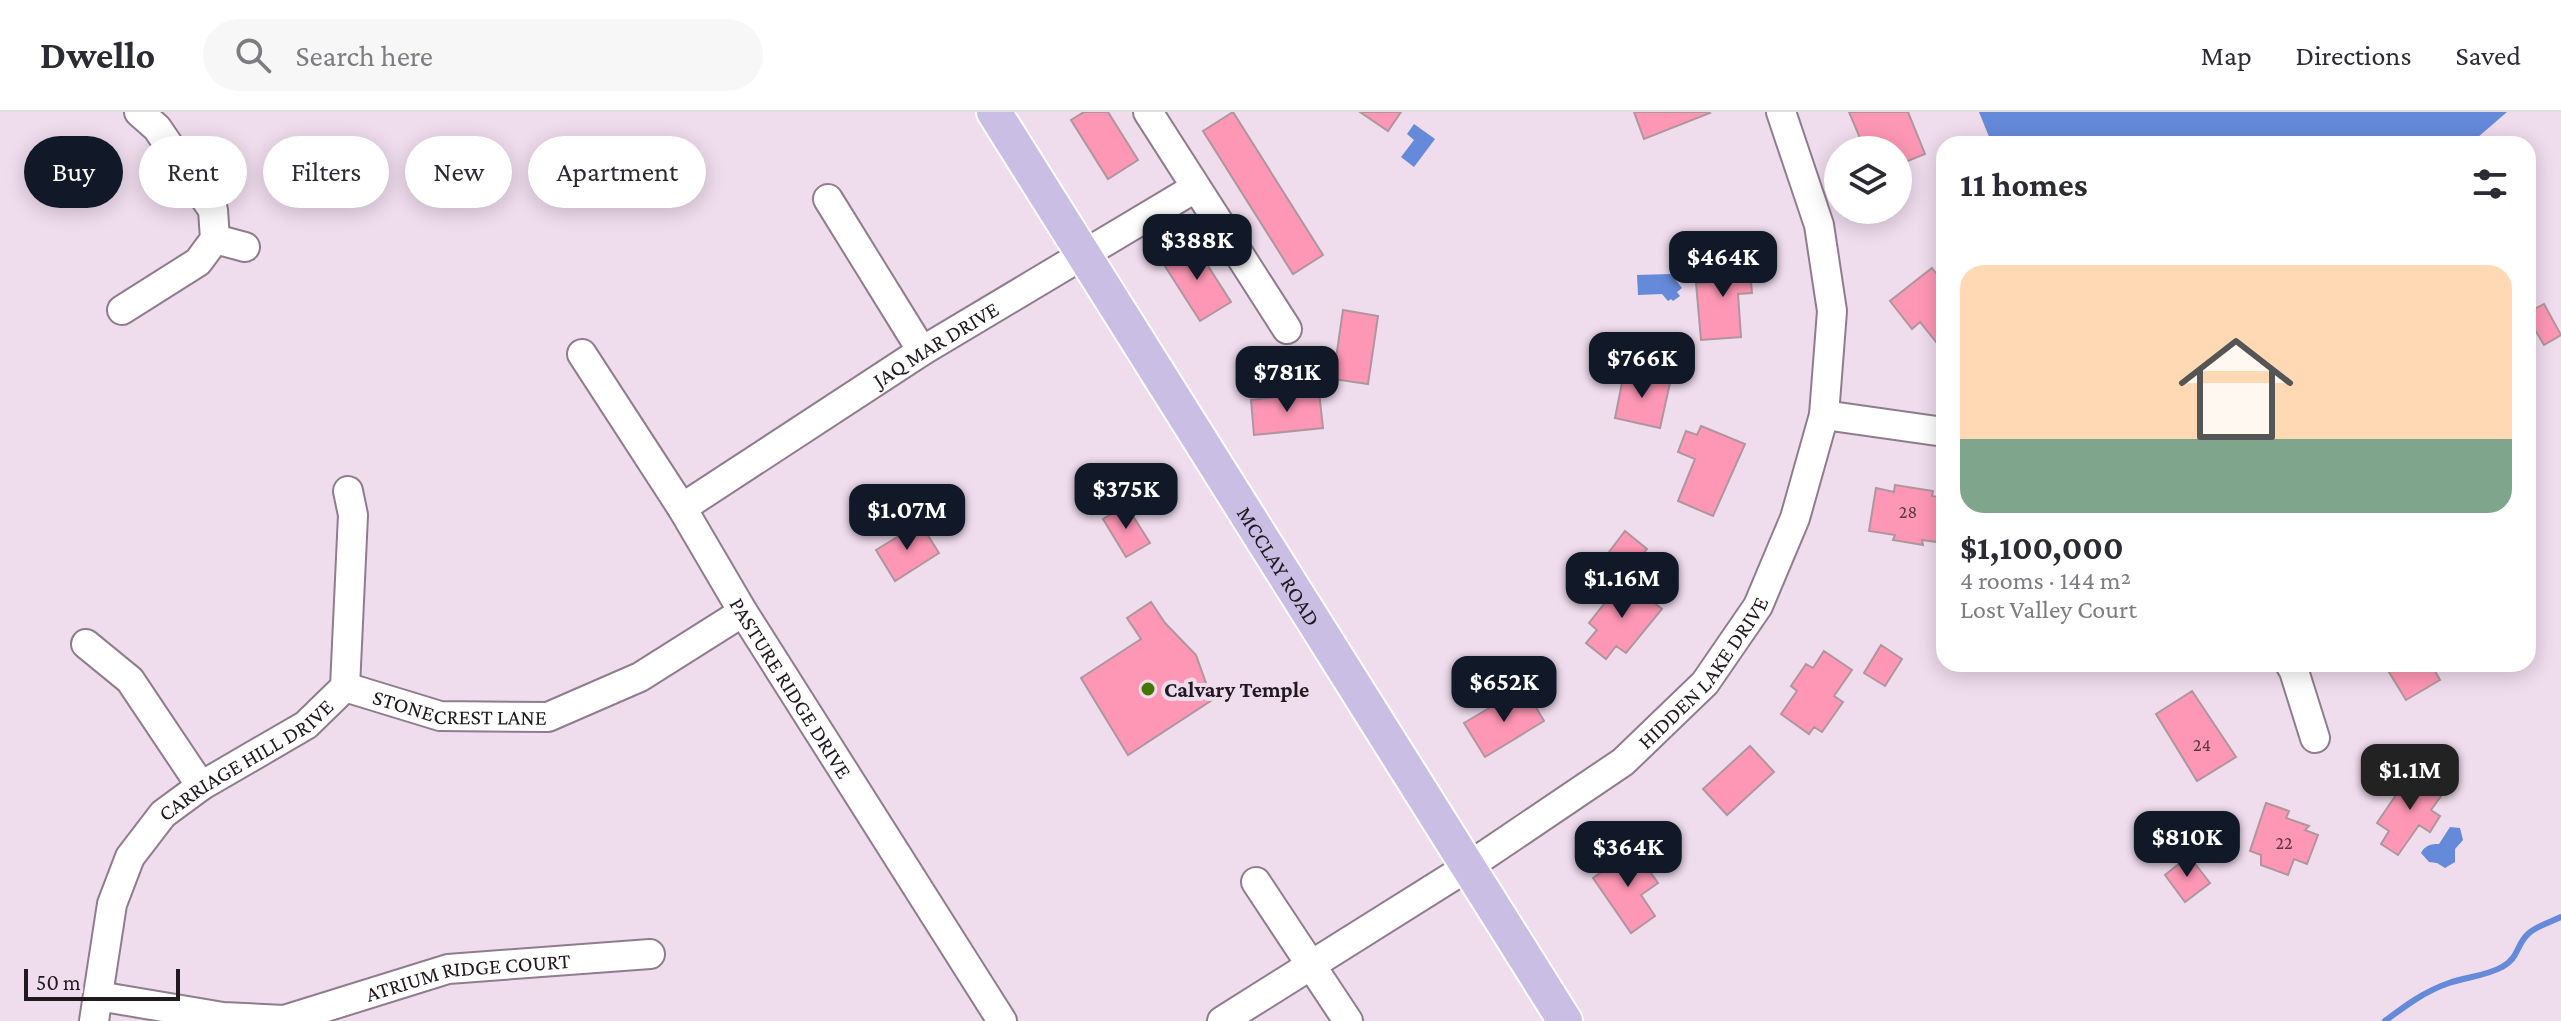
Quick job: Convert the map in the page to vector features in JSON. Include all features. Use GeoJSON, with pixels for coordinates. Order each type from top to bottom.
{"type":"FeatureCollection","features":[{"type":"Feature","properties":{"kind":"main road","name":"MCCLAY ROAD"},"geometry":{"type":"LineString","coordinates":[[994,112],[1565,1021]]}},
{"type":"Feature","properties":{"kind":"street"},"geometry":{"type":"LineString","coordinates":[[122,310],[198,262],[215,239],[213,210],[157,128],[139,112]]}},
{"type":"Feature","properties":{"kind":"street"},"geometry":{"type":"LineString","coordinates":[[1148,112],[1287,329]]}},
{"type":"Feature","properties":{"kind":"street","name":"HIDDEN LAKE DRIVE"},"geometry":{"type":"LineString","coordinates":[[1222,1021],[1469,866],[1623,762],[1705,683],[1758,606],[1795,518],[1824,415],[1832,311],[1819,225],[1781,112]]}},
{"type":"Feature","properties":{"kind":"street","name":"JAQ MAR DRIVE"},"geometry":{"type":"LineString","coordinates":[[682,508],[922,351],[1195,188]]}},
{"type":"Feature","properties":{"kind":"street"},"geometry":{"type":"LineString","coordinates":[[828,199],[922,351]]}},
{"type":"Feature","properties":{"kind":"street"},"geometry":{"type":"LineString","coordinates":[[215,239],[245,247]]}},
{"type":"Feature","properties":{"kind":"street","name":"PASTURE RIDGE DRIVE"},"geometry":{"type":"LineString","coordinates":[[582,354],[682,508],[743,612],[1002,1021]]}},
{"type":"Feature","properties":{"kind":"street"},"geometry":{"type":"LineString","coordinates":[[1824,415],[1936,431]]}},
{"type":"Feature","properties":{"kind":"street","name":"CARRIAGE HILL DRIVE"},"geometry":{"type":"LineString","coordinates":[[96,1008],[112,904],[130,857],[163,814],[201,786],[306,725],[345,687],[353,515],[348,491]]}},
{"type":"Feature","properties":{"kind":"street","name":"STONECREST LANE"},"geometry":{"type":"LineString","coordinates":[[345,687],[440,716],[548,717],[640,677],[743,612]]}},
{"type":"Feature","properties":{"kind":"street"},"geometry":{"type":"LineString","coordinates":[[86,644],[130,680],[201,786]]}},
{"type":"Feature","properties":{"kind":"street"},"geometry":{"type":"LineString","coordinates":[[2294,672],[2315,738]]}},
{"type":"Feature","properties":{"kind":"street"},"geometry":{"type":"LineString","coordinates":[[1256,882],[1348,1021]]}},
{"type":"Feature","properties":{"kind":"street","name":"ATRIUM RIDGE COURT"},"geometry":{"type":"LineString","coordinates":[[96,1008],[284,1020],[448,969],[650,954]]}},
{"type":"Feature","properties":{"kind":"water"},"geometry":{"type":"Polygon","coordinates":[[[1979,112],[2507,112],[2479,136],[1989,136],[1979,112]]]}},
{"type":"Feature","properties":{"kind":"water"},"geometry":{"type":"Polygon","coordinates":[[[1414,124],[1435,139],[1414,167],[1401,157],[1414,140],[1407,134],[1414,124]]]}},
{"type":"Feature","properties":{"kind":"water"},"geometry":{"type":"Polygon","coordinates":[[[1671,274],[1682,288],[1677,292],[1680,296],[1673,301],[1668,301],[1662,294],[1638,295],[1637,275],[1671,274]]]}},
{"type":"Feature","properties":{"kind":"water"},"geometry":{"type":"Polygon","coordinates":[[[2450,827],[2460,828],[2463,840],[2455,849],[2455,862],[2445,868],[2429,862],[2421,853],[2428,846],[2439,844],[2450,827]]]}},
{"type":"Feature","properties":{"kind":"building"},"geometry":{"type":"Polygon","coordinates":[[[1084,112],[1108,112],[1138,160],[1108,179],[1071,120],[1084,112]]]}},
{"type":"Feature","properties":{"kind":"building"},"geometry":{"type":"Polygon","coordinates":[[[1233,112],[1323,255],[1293,274],[1203,131],[1233,112]]]}},
{"type":"Feature","properties":{"kind":"building"},"geometry":{"type":"Polygon","coordinates":[[[1360,112],[1401,112],[1388,131],[1360,112]]]}},
{"type":"Feature","properties":{"kind":"building"},"geometry":{"type":"Polygon","coordinates":[[[1634,112],[1709,112],[1710,113],[1644,139],[1634,112]]]}},
{"type":"Feature","properties":{"kind":"building"},"geometry":{"type":"Polygon","coordinates":[[[1849,112],[1908,112],[1925,154],[1912,159],[1912,136],[1859,136],[1849,112]]]}},
{"type":"Feature","properties":{"kind":"building"},"geometry":{"type":"Polygon","coordinates":[[[1194,244],[1231,302],[1200,321],[1163,263],[1194,244]]]}},
{"type":"Feature","properties":{"kind":"building"},"geometry":{"type":"Polygon","coordinates":[[[1749,258],[1752,293],[1738,294],[1741,337],[1701,340],[1696,283],[1713,282],[1711,261],[1749,258]]]}},
{"type":"Feature","properties":{"kind":"building"},"geometry":{"type":"Polygon","coordinates":[[[1932,268],[1936,273],[1936,342],[1920,322],[1912,329],[1890,301],[1932,268]]]}},
{"type":"Feature","properties":{"kind":"building"},"geometry":{"type":"Polygon","coordinates":[[[2544,304],[2561,335],[2544,345],[2536,332],[2536,308],[2544,304]]]}},
{"type":"Feature","properties":{"kind":"building"},"geometry":{"type":"Polygon","coordinates":[[[1343,310],[1378,316],[1368,384],[1333,379],[1343,310]]]}},
{"type":"Feature","properties":{"kind":"building"},"geometry":{"type":"Polygon","coordinates":[[[1624,373],[1670,383],[1660,428],[1615,418],[1624,373]]]}},
{"type":"Feature","properties":{"kind":"building"},"geometry":{"type":"Polygon","coordinates":[[[1319,392],[1323,428],[1254,435],[1251,400],[1319,392]]]}},
{"type":"Feature","properties":{"kind":"building"},"geometry":{"type":"Polygon","coordinates":[[[1701,426],[1745,444],[1713,516],[1678,501],[1695,459],[1678,452],[1686,431],[1697,435],[1701,426]]]}},
{"type":"Feature","properties":{"kind":"building"},"geometry":{"type":"Polygon","coordinates":[[[1895,485],[1933,491],[1932,496],[1936,497],[1936,542],[1922,540],[1923,545],[1893,540],[1895,535],[1869,531],[1876,488],[1894,492],[1895,485]]]}},
{"type":"Feature","properties":{"kind":"building"},"geometry":{"type":"Polygon","coordinates":[[[1126,505],[1150,543],[1126,557],[1103,519],[1126,505]]]}},
{"type":"Feature","properties":{"kind":"building"},"geometry":{"type":"Polygon","coordinates":[[[920,523],[939,553],[895,581],[876,550],[920,523]]]}},
{"type":"Feature","properties":{"kind":"building"},"geometry":{"type":"Polygon","coordinates":[[[1625,531],[1647,549],[1622,581],[1600,564],[1625,531]]]}},
{"type":"Feature","properties":{"kind":"building"},"geometry":{"type":"Polygon","coordinates":[[[1624,579],[1662,609],[1626,653],[1616,646],[1606,659],[1586,643],[1597,630],[1589,623],[1624,579]]]}},
{"type":"Feature","properties":{"kind":"building","name":"Calvary Temple"},"geometry":{"type":"Polygon","coordinates":[[[1151,602],[1165,623],[1196,655],[1212,700],[1128,755],[1081,678],[1141,639],[1127,618],[1151,602]]]}},
{"type":"Feature","properties":{"kind":"building"},"geometry":{"type":"Polygon","coordinates":[[[1881,645],[1902,659],[1885,686],[1864,673],[1881,645]]]}},
{"type":"Feature","properties":{"kind":"building"},"geometry":{"type":"Polygon","coordinates":[[[1824,651],[1852,670],[1834,696],[1843,702],[1822,732],[1814,727],[1809,734],[1781,714],[1797,691],[1791,686],[1806,664],[1813,668],[1824,651]]]}},
{"type":"Feature","properties":{"kind":"building"},"geometry":{"type":"Polygon","coordinates":[[[2389,672],[2436,672],[2440,680],[2406,700],[2389,672]]]}},
{"type":"Feature","properties":{"kind":"building"},"geometry":{"type":"Polygon","coordinates":[[[2192,691],[2236,757],[2197,781],[2156,714],[2192,691]]]}},
{"type":"Feature","properties":{"kind":"building"},"geometry":{"type":"Polygon","coordinates":[[[1527,692],[1544,721],[1485,757],[1464,723],[1501,701],[1504,706],[1527,692]]]}},
{"type":"Feature","properties":{"kind":"building"},"geometry":{"type":"Polygon","coordinates":[[[1750,746],[1774,772],[1727,815],[1703,789],[1750,746]]]}},
{"type":"Feature","properties":{"kind":"building"},"geometry":{"type":"Polygon","coordinates":[[[2413,770],[2444,792],[2431,810],[2440,816],[2430,832],[2419,825],[2398,855],[2381,844],[2389,831],[2377,823],[2413,770]]]}},
{"type":"Feature","properties":{"kind":"building"},"geometry":{"type":"Polygon","coordinates":[[[2266,803],[2289,811],[2286,818],[2309,826],[2305,830],[2318,835],[2307,864],[2294,859],[2288,875],[2261,865],[2261,855],[2250,851],[2266,803]]]}},
{"type":"Feature","properties":{"kind":"building"},"geometry":{"type":"Polygon","coordinates":[[[1634,849],[1658,883],[1641,895],[1655,916],[1631,933],[1593,878],[1634,849]]]}},
{"type":"Feature","properties":{"kind":"building"},"geometry":{"type":"Polygon","coordinates":[[[2189,856],[2210,883],[2185,902],[2165,875],[2189,856]]]}},
{"type":"Feature","properties":{"kind":"waterway"},"geometry":{"type":"LineString","coordinates":[[2385,1021],[2432,990],[2502,967],[2512,960],[2531,931],[2561,917]]}},
{"type":"Feature","properties":{"kind":"place","name":"Calvary Temple"},"geometry":{"type":"Point","coordinates":[1148,689]}}]}
